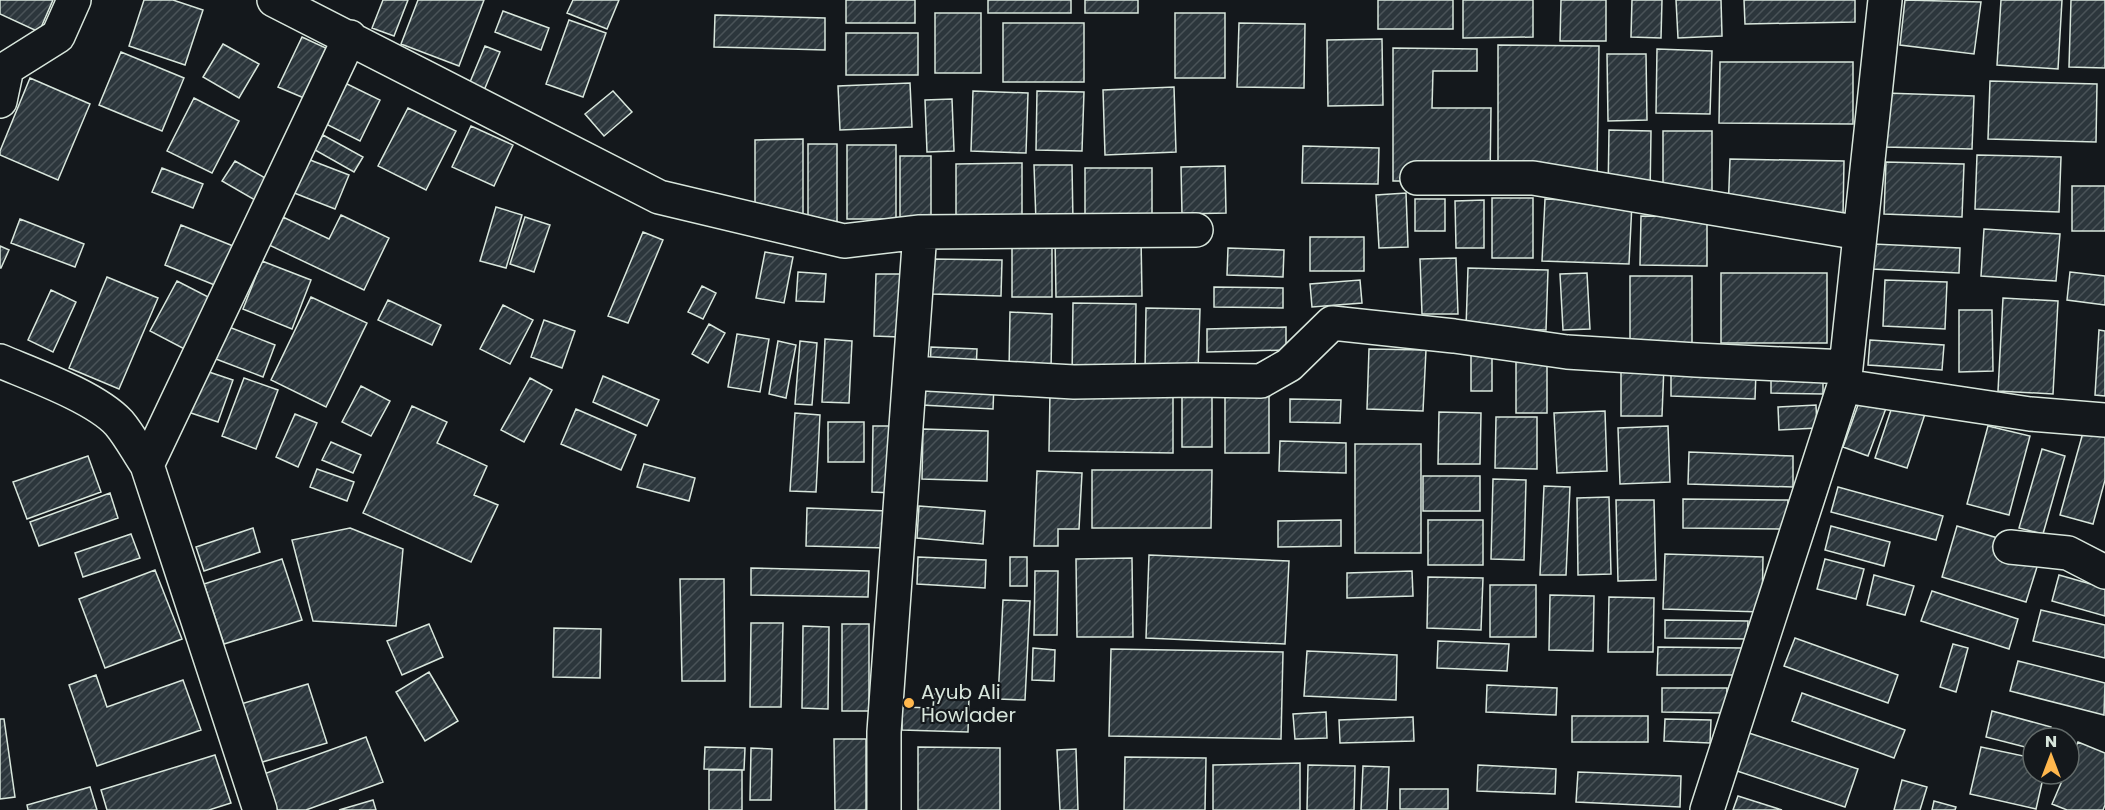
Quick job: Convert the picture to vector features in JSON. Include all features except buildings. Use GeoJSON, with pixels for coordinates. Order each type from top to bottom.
{"type":"FeatureCollection","features":[{"type":"Feature","properties":{"kind":"street"},"geometry":{"type":"LineString","coordinates":[[0,101],[7,68],[58,36],[74,0]]}},
{"type":"Feature","properties":{"kind":"street"},"geometry":{"type":"LineString","coordinates":[[274,0],[659,197],[844,241],[920,232],[1196,230]]}},
{"type":"Feature","properties":{"kind":"street"},"geometry":{"type":"LineString","coordinates":[[1707,810],[1845,376],[1885,0]]}},
{"type":"Feature","properties":{"kind":"street"},"geometry":{"type":"LineString","coordinates":[[147,465],[350,37]]}},
{"type":"Feature","properties":{"kind":"street"},"geometry":{"type":"LineString","coordinates":[[1417,178],[1533,178],[1860,233]]}},
{"type":"Feature","properties":{"kind":"street"},"geometry":{"type":"LineString","coordinates":[[884,810],[884,732],[920,232]]}},
{"type":"Feature","properties":{"kind":"street"},"geometry":{"type":"LineString","coordinates":[[910,373],[1074,382],[1261,381],[1288,365],[1332,323],[1454,336],[1567,352],[1696,360],[1845,376],[2030,414],[2105,420]]}},
{"type":"Feature","properties":{"kind":"street"},"geometry":{"type":"LineString","coordinates":[[0,361],[79,395],[104,412],[118,422],[147,465],[260,810]]}},
{"type":"Feature","properties":{"kind":"street"},"geometry":{"type":"LineString","coordinates":[[2010,547],[2068,553],[2105,572]]}},
{"type":"Feature","properties":{"kind":"place","name":"Ayub Ali Howlader"},"geometry":{"type":"Point","coordinates":[909,703]}}]}
